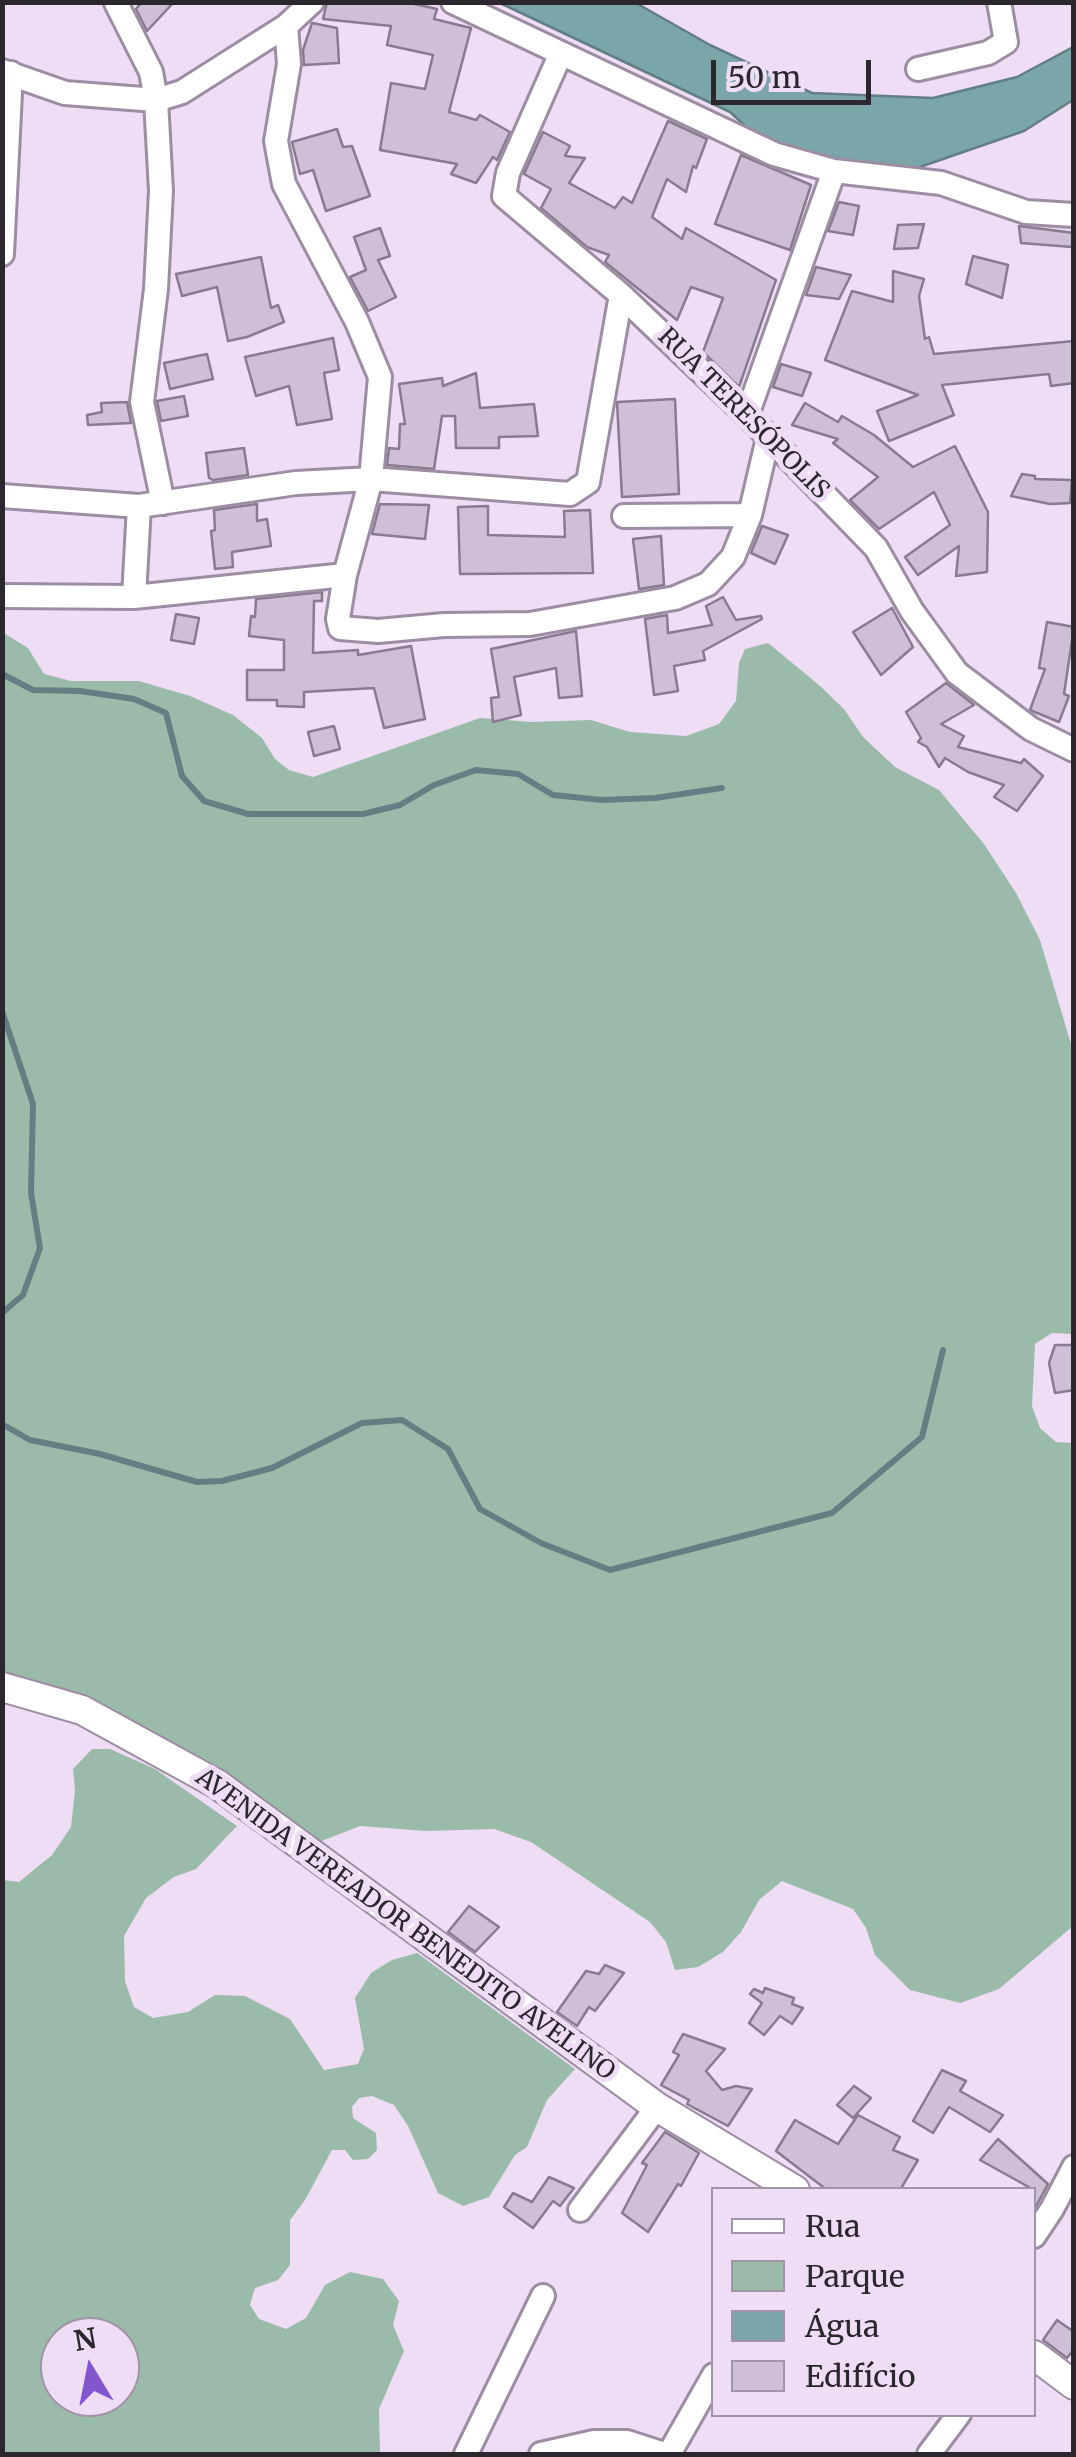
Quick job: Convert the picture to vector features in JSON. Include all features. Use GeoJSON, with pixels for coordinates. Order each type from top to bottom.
{"type":"FeatureCollection","features":[{"type":"Feature","properties":{"kind":"main road","name":"AVENIDA VEREADOR BENEDITO AVELINO"},"geometry":{"type":"LineString","coordinates":[[2,1687],[82,1710],[217,1784],[657,2107],[790,2187]]}},
{"type":"Feature","properties":{"kind":"main road"},"geometry":{"type":"LineString","coordinates":[[1036,2357],[1074,2385]]}},
{"type":"Feature","properties":{"kind":"street"},"geometry":{"type":"LineString","coordinates":[[2,254],[7,72],[65,93],[156,100],[182,92],[286,26],[312,2]]}},
{"type":"Feature","properties":{"kind":"street"},"geometry":{"type":"LineString","coordinates":[[453,2],[774,154],[834,171],[941,183],[1026,212],[1074,215]]}},
{"type":"Feature","properties":{"kind":"street"},"geometry":{"type":"LineString","coordinates":[[918,68],[988,54],[1006,42],[999,2]]}},
{"type":"Feature","properties":{"kind":"street"},"geometry":{"type":"LineString","coordinates":[[116,4],[151,72],[156,100],[162,191],[156,290],[142,402],[163,502]]}},
{"type":"Feature","properties":{"kind":"street"},"geometry":{"type":"LineString","coordinates":[[286,26],[289,64],[276,141],[284,184],[357,322],[380,377],[371,479],[345,575],[340,628],[378,632],[444,625],[530,624],[675,598],[708,584],[733,557],[750,515],[768,438]]}},
{"type":"Feature","properties":{"kind":"street","name":"RUA TERESÓPOLIS"},"geometry":{"type":"LineString","coordinates":[[562,53],[508,173],[504,196],[621,295],[747,414],[876,548],[912,611],[957,672],[1030,729],[1074,750]]}},
{"type":"Feature","properties":{"kind":"street"},"geometry":{"type":"LineString","coordinates":[[747,414],[834,171]]}},
{"type":"Feature","properties":{"kind":"street"},"geometry":{"type":"LineString","coordinates":[[2,496],[139,506],[296,484],[371,479],[570,494],[588,482],[621,295]]}},
{"type":"Feature","properties":{"kind":"street"},"geometry":{"type":"LineString","coordinates":[[134,596],[139,506]]}},
{"type":"Feature","properties":{"kind":"street"},"geometry":{"type":"LineString","coordinates":[[624,516],[750,515]]}},
{"type":"Feature","properties":{"kind":"street"},"geometry":{"type":"LineString","coordinates":[[2,596],[134,596],[345,575]]}},
{"type":"Feature","properties":{"kind":"street"},"geometry":{"type":"LineString","coordinates":[[580,2210],[657,2107]]}},
{"type":"Feature","properties":{"kind":"street"},"geometry":{"type":"LineString","coordinates":[[1036,2233],[1074,2167]]}},
{"type":"Feature","properties":{"kind":"street"},"geometry":{"type":"LineString","coordinates":[[466,2454],[542,2296]]}},
{"type":"Feature","properties":{"kind":"street"},"geometry":{"type":"LineString","coordinates":[[540,2454],[562,2447],[627,2442],[666,2454],[711,2380]]}},
{"type":"Feature","properties":{"kind":"street"},"geometry":{"type":"LineString","coordinates":[[929,2454],[957,2417]]}},
{"type":"Feature","properties":{"kind":"green space"},"geometry":{"type":"Polygon","coordinates":[[[2,632],[28,648],[44,674],[71,681],[139,681],[190,696],[233,715],[262,738],[275,759],[289,770],[313,777],[480,718],[531,722],[591,720],[630,732],[686,736],[719,724],[736,701],[739,663],[745,649],[768,643],[844,709],[863,737],[895,767],[939,790],[984,844],[1040,940],[1074,1054],[1073,1334],[1052,1333],[1035,1344],[1032,1406],[1040,1428],[1056,1442],[1073,1443],[1073,1926],[999,1989],[960,2003],[910,1990],[875,1955],[866,1928],[853,1909],[782,1881],[759,1900],[741,1932],[723,1952],[698,1967],[675,1970],[666,1942],[650,1922],[531,1842],[494,1829],[426,1831],[360,1826],[304,1848],[217,1784],[3,1687],[2,632]]]}},
{"type":"Feature","properties":{"kind":"green space"},"geometry":{"type":"Polygon","coordinates":[[[92,1749],[110,1749],[155,1769],[237,1826],[196,1869],[174,1877],[146,1898],[124,1936],[125,1981],[134,2007],[153,2018],[188,2012],[215,1995],[245,1996],[290,2019],[324,2070],[358,2064],[364,2049],[355,1998],[371,1973],[392,1960],[417,1953],[575,2069],[547,2100],[527,2147],[515,2155],[489,2197],[463,2206],[438,2193],[408,2126],[394,2105],[372,2096],[359,2098],[352,2107],[353,2118],[376,2133],[377,2150],[368,2159],[353,2160],[345,2150],[332,2150],[290,2220],[290,2265],[278,2280],[255,2288],[250,2305],[259,2319],[286,2329],[306,2318],[325,2285],[350,2272],[383,2279],[399,2301],[393,2325],[404,2351],[379,2409],[380,2454],[3,2454],[3,1880],[19,1882],[52,1855],[71,1827],[73,1769],[92,1749]]]}},
{"type":"Feature","properties":{"kind":"water"},"geometry":{"type":"Polygon","coordinates":[[[500,3],[636,3],[710,45],[812,93],[933,98],[1017,77],[1073,47],[1073,100],[1024,131],[917,168],[877,167],[806,155],[756,136],[730,112],[500,3]]]}},
{"type":"Feature","properties":{"kind":"building"},"geometry":{"type":"Polygon","coordinates":[[[142,2],[174,2],[147,31],[136,9],[142,2]]]}},
{"type":"Feature","properties":{"kind":"building"},"geometry":{"type":"Polygon","coordinates":[[[327,2],[406,2],[437,9],[434,19],[471,28],[449,112],[476,120],[480,115],[510,132],[497,160],[493,157],[476,183],[451,174],[457,164],[380,150],[391,83],[425,89],[433,55],[387,45],[391,26],[323,19],[327,2]]]}},
{"type":"Feature","properties":{"kind":"building"},"geometry":{"type":"Polygon","coordinates":[[[312,23],[337,28],[339,63],[304,65],[303,50],[312,23]]]}},
{"type":"Feature","properties":{"kind":"building"},"geometry":{"type":"Polygon","coordinates":[[[668,121],[707,139],[696,168],[693,166],[686,192],[667,179],[652,217],[682,239],[686,228],[776,280],[739,387],[703,352],[723,298],[691,287],[677,320],[605,262],[609,255],[587,247],[541,208],[551,189],[524,174],[543,132],[570,146],[565,156],[585,158],[569,183],[615,208],[623,197],[632,203],[668,121]]]}},
{"type":"Feature","properties":{"kind":"building"},"geometry":{"type":"Polygon","coordinates":[[[337,129],[343,147],[352,146],[370,196],[326,211],[313,170],[300,174],[292,142],[337,129]]]}},
{"type":"Feature","properties":{"kind":"building"},"geometry":{"type":"Polygon","coordinates":[[[741,155],[811,185],[790,250],[715,224],[741,155]]]}},
{"type":"Feature","properties":{"kind":"building"},"geometry":{"type":"Polygon","coordinates":[[[839,202],[859,206],[853,235],[828,231],[839,202]]]}},
{"type":"Feature","properties":{"kind":"building"},"geometry":{"type":"Polygon","coordinates":[[[924,224],[918,248],[894,249],[898,225],[924,224]]]}},
{"type":"Feature","properties":{"kind":"building"},"geometry":{"type":"Polygon","coordinates":[[[1019,226],[1074,233],[1072,247],[1021,243],[1019,226]]]}},
{"type":"Feature","properties":{"kind":"building"},"geometry":{"type":"Polygon","coordinates":[[[380,228],[390,256],[378,260],[396,297],[368,311],[350,277],[366,270],[354,237],[380,228]]]}},
{"type":"Feature","properties":{"kind":"building"},"geometry":{"type":"Polygon","coordinates":[[[973,256],[1008,265],[1002,298],[966,284],[973,256]]]}},
{"type":"Feature","properties":{"kind":"building"},"geometry":{"type":"Polygon","coordinates":[[[261,257],[271,308],[278,305],[284,322],[228,341],[217,287],[182,296],[176,274],[261,257]]]}},
{"type":"Feature","properties":{"kind":"building"},"geometry":{"type":"Polygon","coordinates":[[[816,267],[851,275],[839,299],[806,295],[816,267]]]}},
{"type":"Feature","properties":{"kind":"building"},"geometry":{"type":"Polygon","coordinates":[[[893,271],[924,279],[919,296],[925,339],[929,337],[934,354],[1074,341],[1074,383],[1051,386],[1049,374],[942,385],[954,415],[889,441],[877,411],[918,395],[825,360],[852,291],[893,302],[893,271]]]}},
{"type":"Feature","properties":{"kind":"building"},"geometry":{"type":"Polygon","coordinates":[[[333,338],[339,370],[324,373],[332,419],[297,425],[289,386],[256,396],[245,357],[333,338]]]}},
{"type":"Feature","properties":{"kind":"building"},"geometry":{"type":"Polygon","coordinates":[[[207,354],[213,379],[170,389],[164,363],[207,354]]]}},
{"type":"Feature","properties":{"kind":"building"},"geometry":{"type":"Polygon","coordinates":[[[781,364],[811,373],[802,396],[773,387],[781,364]]]}},
{"type":"Feature","properties":{"kind":"building"},"geometry":{"type":"Polygon","coordinates":[[[476,373],[480,408],[534,404],[538,436],[499,437],[499,448],[456,448],[455,416],[442,416],[434,469],[387,465],[389,448],[399,449],[400,424],[405,424],[399,384],[442,378],[443,386],[476,373]]]}},
{"type":"Feature","properties":{"kind":"building"},"geometry":{"type":"Polygon","coordinates":[[[184,396],[188,416],[161,421],[157,401],[184,396]]]}},
{"type":"Feature","properties":{"kind":"building"},"geometry":{"type":"Polygon","coordinates":[[[675,399],[679,494],[622,497],[617,402],[675,399]]]}},
{"type":"Feature","properties":{"kind":"building"},"geometry":{"type":"Polygon","coordinates":[[[127,402],[131,423],[88,425],[87,415],[102,412],[101,403],[127,402]]]}},
{"type":"Feature","properties":{"kind":"building"},"geometry":{"type":"Polygon","coordinates":[[[805,403],[838,422],[842,416],[874,435],[913,467],[955,446],[988,512],[987,572],[956,576],[959,546],[918,575],[905,557],[950,525],[934,492],[879,529],[850,500],[878,477],[833,443],[838,439],[792,425],[805,403]]]}},
{"type":"Feature","properties":{"kind":"building"},"geometry":{"type":"Polygon","coordinates":[[[244,448],[248,475],[209,478],[206,453],[244,448]]]}},
{"type":"Feature","properties":{"kind":"building"},"geometry":{"type":"Polygon","coordinates":[[[1022,474],[1035,479],[1072,480],[1070,503],[1050,504],[1011,496],[1022,474]]]}},
{"type":"Feature","properties":{"kind":"building"},"geometry":{"type":"Polygon","coordinates":[[[257,504],[257,521],[267,519],[271,546],[232,552],[233,567],[215,569],[211,531],[215,530],[214,510],[257,504]]]}},
{"type":"Feature","properties":{"kind":"building"},"geometry":{"type":"Polygon","coordinates":[[[380,504],[429,505],[425,539],[372,534],[380,504]]]}},
{"type":"Feature","properties":{"kind":"building"},"geometry":{"type":"Polygon","coordinates":[[[488,506],[488,535],[565,537],[564,511],[590,510],[593,573],[460,574],[458,507],[488,506]]]}},
{"type":"Feature","properties":{"kind":"building"},"geometry":{"type":"Polygon","coordinates":[[[762,526],[788,535],[775,564],[751,553],[762,526]]]}},
{"type":"Feature","properties":{"kind":"building"},"geometry":{"type":"Polygon","coordinates":[[[661,536],[664,585],[639,589],[633,539],[661,536]]]}},
{"type":"Feature","properties":{"kind":"building"},"geometry":{"type":"Polygon","coordinates":[[[322,592],[322,601],[314,601],[313,653],[358,650],[358,655],[411,646],[425,719],[384,728],[374,688],[304,692],[304,707],[277,706],[277,700],[247,700],[247,670],[284,670],[284,640],[249,636],[256,599],[322,592]]]}},
{"type":"Feature","properties":{"kind":"building"},"geometry":{"type":"Polygon","coordinates":[[[723,597],[736,620],[761,616],[762,619],[703,651],[705,660],[674,666],[678,691],[654,695],[645,619],[667,615],[668,633],[712,625],[706,606],[723,597]]]}},
{"type":"Feature","properties":{"kind":"building"},"geometry":{"type":"Polygon","coordinates":[[[892,608],[913,647],[881,675],[853,632],[892,608]]]}},
{"type":"Feature","properties":{"kind":"building"},"geometry":{"type":"Polygon","coordinates":[[[176,614],[199,618],[194,644],[171,640],[176,614]]]}},
{"type":"Feature","properties":{"kind":"building"},"geometry":{"type":"Polygon","coordinates":[[[1047,622],[1074,627],[1064,694],[1069,696],[1059,722],[1030,710],[1045,669],[1039,668],[1047,622]]]}},
{"type":"Feature","properties":{"kind":"building"},"geometry":{"type":"Polygon","coordinates":[[[576,631],[582,696],[559,698],[556,668],[514,677],[521,715],[493,722],[491,698],[499,697],[491,649],[576,631]]]}},
{"type":"Feature","properties":{"kind":"building"},"geometry":{"type":"Polygon","coordinates":[[[946,683],[974,705],[941,724],[964,736],[958,747],[1021,763],[1024,759],[1043,776],[1017,811],[994,797],[1004,785],[968,772],[945,758],[939,767],[927,747],[918,742],[921,738],[906,712],[946,683]]]}},
{"type":"Feature","properties":{"kind":"building"},"geometry":{"type":"Polygon","coordinates":[[[334,726],[340,749],[314,756],[308,732],[334,726]]]}},
{"type":"Feature","properties":{"kind":"building"},"geometry":{"type":"Polygon","coordinates":[[[1055,1345],[1074,1345],[1074,1390],[1055,1393],[1049,1363],[1055,1345]]]}},
{"type":"Feature","properties":{"kind":"building"},"geometry":{"type":"Polygon","coordinates":[[[469,1906],[499,1927],[475,1952],[448,1932],[469,1906]]]}},
{"type":"Feature","properties":{"kind":"building"},"geometry":{"type":"Polygon","coordinates":[[[605,1965],[624,1973],[595,2011],[589,2007],[577,2026],[557,2012],[586,1971],[599,1974],[605,1965]]]}},
{"type":"Feature","properties":{"kind":"building"},"geometry":{"type":"Polygon","coordinates":[[[765,1988],[794,1998],[792,2004],[803,2008],[792,2024],[780,2016],[764,2035],[749,2023],[762,2003],[750,1994],[754,1989],[763,1993],[765,1988]]]}},
{"type":"Feature","properties":{"kind":"building"},"geometry":{"type":"Polygon","coordinates":[[[683,2034],[725,2049],[706,2071],[722,2090],[736,2086],[752,2089],[728,2126],[661,2085],[679,2055],[673,2052],[683,2034]]]}},
{"type":"Feature","properties":{"kind":"building"},"geometry":{"type":"Polygon","coordinates":[[[942,2070],[966,2081],[960,2091],[1003,2115],[990,2132],[949,2107],[933,2133],[913,2121],[942,2070]]]}},
{"type":"Feature","properties":{"kind":"building"},"geometry":{"type":"Polygon","coordinates":[[[854,2086],[871,2098],[853,2118],[837,2105],[854,2086]]]}},
{"type":"Feature","properties":{"kind":"building"},"geometry":{"type":"Polygon","coordinates":[[[858,2115],[900,2137],[893,2150],[918,2160],[902,2187],[823,2187],[776,2151],[795,2120],[838,2144],[858,2115]]]}},
{"type":"Feature","properties":{"kind":"building"},"geometry":{"type":"Polygon","coordinates":[[[665,2132],[699,2153],[648,2232],[622,2213],[647,2165],[642,2163],[665,2132]]]}},
{"type":"Feature","properties":{"kind":"building"},"geometry":{"type":"Polygon","coordinates":[[[998,2139],[1048,2184],[1036,2206],[1036,2187],[1029,2187],[980,2160],[998,2139]]]}},
{"type":"Feature","properties":{"kind":"building"},"geometry":{"type":"Polygon","coordinates":[[[549,2177],[574,2188],[560,2206],[553,2201],[533,2228],[504,2207],[513,2193],[532,2202],[549,2177]]]}},
{"type":"Feature","properties":{"kind":"building"},"geometry":{"type":"Polygon","coordinates":[[[1057,2320],[1074,2332],[1074,2349],[1067,2358],[1043,2340],[1057,2320]]]}},
{"type":"Feature","properties":{"kind":"waterway"},"geometry":{"type":"LineString","coordinates":[[2,674],[33,690],[80,691],[134,699],[166,713],[182,776],[204,801],[248,814],[363,814],[400,805],[434,785],[476,770],[518,774],[553,795],[602,800],[655,798],[722,788]]}},
{"type":"Feature","properties":{"kind":"waterway"},"geometry":{"type":"LineString","coordinates":[[2,1011],[33,1104],[31,1193],[40,1248],[23,1295],[2,1313]]}},
{"type":"Feature","properties":{"kind":"waterway"},"geometry":{"type":"LineString","coordinates":[[2,1424],[30,1440],[100,1454],[197,1482],[222,1481],[272,1468],[362,1423],[402,1420],[448,1449],[480,1509],[541,1543],[610,1570],[832,1513],[922,1437],[943,1350]]}}]}
